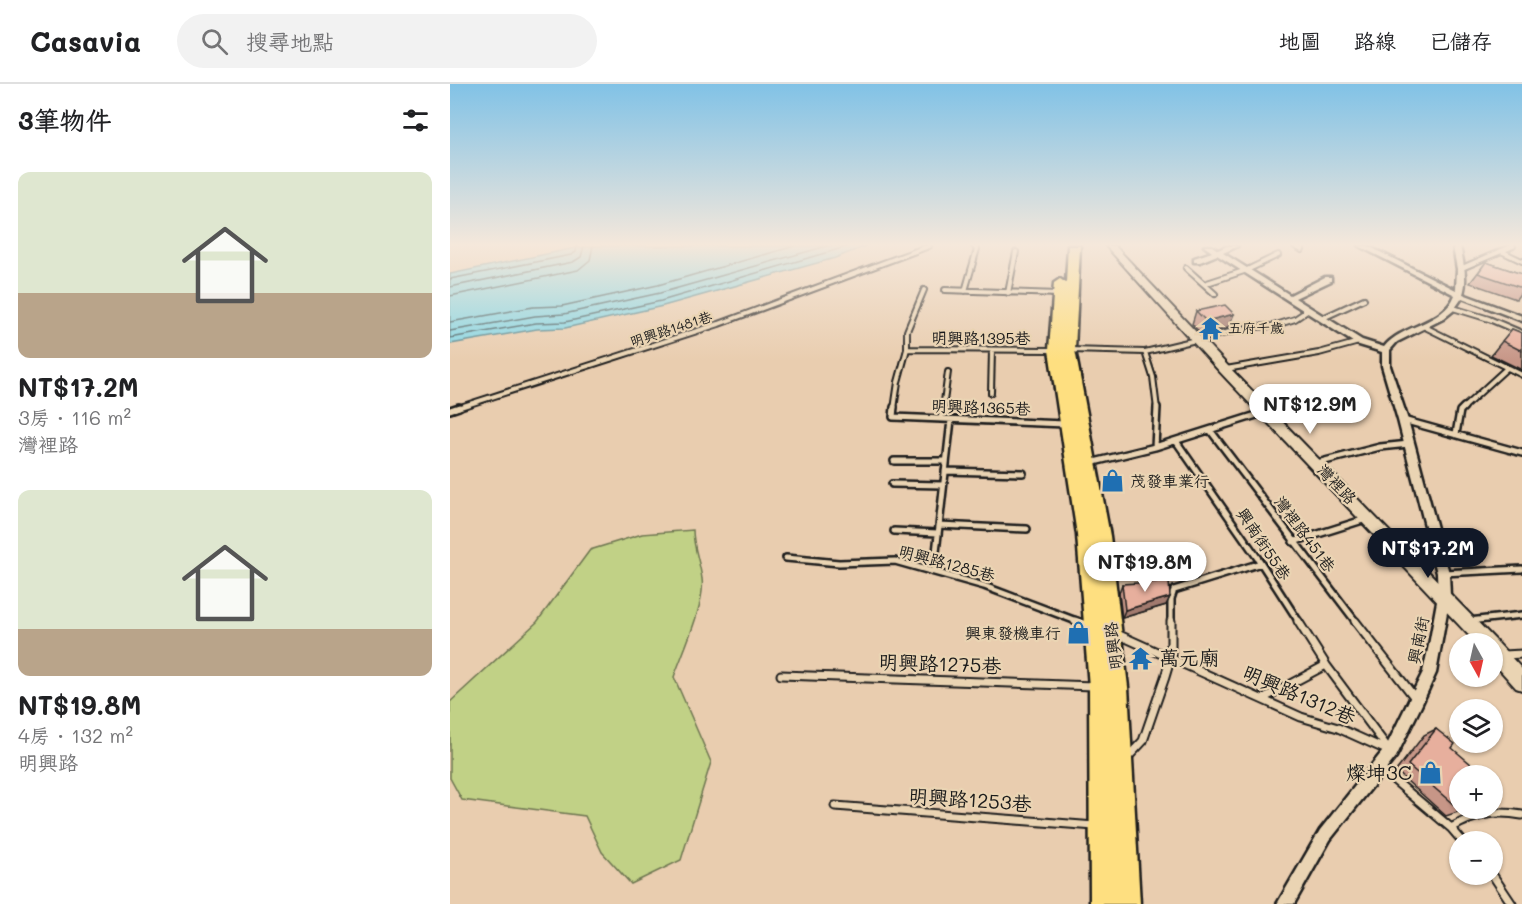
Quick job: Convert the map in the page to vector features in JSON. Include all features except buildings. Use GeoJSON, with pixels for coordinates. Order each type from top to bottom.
{"type":"FeatureCollection","features":[{"type":"Feature","properties":{"kind":"main road","name":"明興路"},"geometry":{"type":"LineString","coordinates":[[1060,284],[1067,424],[1103,630],[1123,763],[1127,904]]}},
{"type":"Feature","properties":{"kind":"main road","name":"明興路"},"geometry":{"type":"LineString","coordinates":[[1070,284],[1062,350],[1075,395],[1101,536],[1103,630],[1099,687],[1103,904]]}},
{"type":"Feature","properties":{"kind":"street","name":"灣裡路"},"geometry":{"type":"LineString","coordinates":[[1145,284],[1478,633]]}},
{"type":"Feature","properties":{"kind":"street"},"geometry":{"type":"LineString","coordinates":[[1269,284],[1307,311],[1323,318],[1359,342],[1386,350],[1394,340],[1425,327],[1447,314],[1460,295],[1461,284]]}},
{"type":"Feature","properties":{"kind":"street"},"geometry":{"type":"LineString","coordinates":[[1290,298],[1317,284]]}},
{"type":"Feature","properties":{"kind":"street"},"geometry":{"type":"LineString","coordinates":[[1439,284],[1522,319]]}},
{"type":"Feature","properties":{"kind":"street","name":"興南街"},"geometry":{"type":"LineString","coordinates":[[1285,904],[1325,835],[1391,752],[1428,673],[1444,596],[1443,573],[1403,420],[1386,366],[1386,350]]}},
{"type":"Feature","properties":{"kind":"street","name":"灣裡路"},"geometry":{"type":"LineString","coordinates":[[1503,660],[1522,682]]}},
{"type":"Feature","properties":{"kind":"lane","name":"明興路1481巷"},"geometry":{"type":"LineString","coordinates":[[450,410],[719,324],[826,284]]}},
{"type":"Feature","properties":{"kind":"lane"},"geometry":{"type":"LineString","coordinates":[[965,291],[967,284]]}},
{"type":"Feature","properties":{"kind":"lane"},"geometry":{"type":"LineString","coordinates":[[1008,293],[1010,284]]}},
{"type":"Feature","properties":{"kind":"lane"},"geometry":{"type":"LineString","coordinates":[[1204,284],[1215,294]]}},
{"type":"Feature","properties":{"kind":"lane"},"geometry":{"type":"LineString","coordinates":[[907,349],[907,332],[924,290]]}},
{"type":"Feature","properties":{"kind":"lane"},"geometry":{"type":"LineString","coordinates":[[945,290],[1059,294]]}},
{"type":"Feature","properties":{"kind":"lane"},"geometry":{"type":"LineString","coordinates":[[1323,318],[1364,299]]}},
{"type":"Feature","properties":{"kind":"lane"},"geometry":{"type":"LineString","coordinates":[[1453,308],[1489,319],[1522,333]]}},
{"type":"Feature","properties":{"kind":"lane"},"geometry":{"type":"LineString","coordinates":[[1197,340],[1251,327],[1273,326],[1296,319],[1307,311]]}},
{"type":"Feature","properties":{"kind":"lane"},"geometry":{"type":"LineString","coordinates":[[1425,327],[1522,375]]}},
{"type":"Feature","properties":{"kind":"lane","name":"明興路1395巷"},"geometry":{"type":"LineString","coordinates":[[907,349],[1145,352],[1197,340]]}},
{"type":"Feature","properties":{"kind":"lane"},"geometry":{"type":"LineString","coordinates":[[1224,369],[1319,353],[1359,342]]}},
{"type":"Feature","properties":{"kind":"lane","name":"明興路1365巷"},"geometry":{"type":"LineString","coordinates":[[907,349],[898,382],[893,417],[1067,424]]}},
{"type":"Feature","properties":{"kind":"lane"},"geometry":{"type":"LineString","coordinates":[[991,393],[992,350]]}},
{"type":"Feature","properties":{"kind":"lane"},"geometry":{"type":"LineString","coordinates":[[1145,352],[1152,369],[1159,405],[1155,447]]}},
{"type":"Feature","properties":{"kind":"lane"},"geometry":{"type":"LineString","coordinates":[[1456,434],[1460,411],[1507,368]]}},
{"type":"Feature","properties":{"kind":"lane"},"geometry":{"type":"LineString","coordinates":[[941,419],[948,372]]}},
{"type":"Feature","properties":{"kind":"lane"},"geometry":{"type":"LineString","coordinates":[[1089,463],[1176,441],[1267,412]]}},
{"type":"Feature","properties":{"kind":"lane"},"geometry":{"type":"LineString","coordinates":[[934,570],[951,420]]}},
{"type":"Feature","properties":{"kind":"lane"},"geometry":{"type":"LineString","coordinates":[[1403,420],[1522,453]]}},
{"type":"Feature","properties":{"kind":"lane","name":"灣裡路451巷"},"geometry":{"type":"LineString","coordinates":[[1210,430],[1416,701]]}},
{"type":"Feature","properties":{"kind":"lane","name":"興南街55巷"},"geometry":{"type":"LineString","coordinates":[[1176,441],[1261,563],[1326,665],[1391,752]]}},
{"type":"Feature","properties":{"kind":"lane"},"geometry":{"type":"LineString","coordinates":[[1317,463],[1380,447],[1409,444]]}},
{"type":"Feature","properties":{"kind":"lane"},"geometry":{"type":"LineString","coordinates":[[894,461],[946,461]]}},
{"type":"Feature","properties":{"kind":"lane"},"geometry":{"type":"LineString","coordinates":[[945,471],[1023,473]]}},
{"type":"Feature","properties":{"kind":"lane"},"geometry":{"type":"LineString","coordinates":[[892,484],[943,485]]}},
{"type":"Feature","properties":{"kind":"lane"},"geometry":{"type":"LineString","coordinates":[[1293,542],[1370,518]]}},
{"type":"Feature","properties":{"kind":"lane"},"geometry":{"type":"LineString","coordinates":[[894,531],[1027,529]]}},
{"type":"Feature","properties":{"kind":"lane","name":"明興路1285巷"},"geometry":{"type":"LineString","coordinates":[[786,558],[839,563],[895,561],[934,570],[984,586],[1103,630]]}},
{"type":"Feature","properties":{"kind":"lane"},"geometry":{"type":"LineString","coordinates":[[1123,763],[1143,741],[1155,710],[1170,657],[1171,599],[1174,590],[1261,563]]}},
{"type":"Feature","properties":{"kind":"lane"},"geometry":{"type":"LineString","coordinates":[[1443,573],[1522,569]]}},
{"type":"Feature","properties":{"kind":"lane"},"geometry":{"type":"LineString","coordinates":[[1467,621],[1522,615]]}},
{"type":"Feature","properties":{"kind":"lane","name":"明興路1312巷"},"geometry":{"type":"LineString","coordinates":[[1103,630],[1170,657],[1301,717],[1338,728],[1391,752]]}},
{"type":"Feature","properties":{"kind":"lane"},"geometry":{"type":"LineString","coordinates":[[1503,651],[1522,654]]}},
{"type":"Feature","properties":{"kind":"lane"},"geometry":{"type":"LineString","coordinates":[[1262,699],[1326,665]]}},
{"type":"Feature","properties":{"kind":"lane","name":"明興路1275巷"},"geometry":{"type":"LineString","coordinates":[[781,675],[1099,687]]}},
{"type":"Feature","properties":{"kind":"lane"},"geometry":{"type":"LineString","coordinates":[[1379,768],[1454,831]]}},
{"type":"Feature","properties":{"kind":"lane","name":"明興路1253巷"},"geometry":{"type":"LineString","coordinates":[[836,806],[1102,826]]}},
{"type":"Feature","properties":{"kind":"lane"},"geometry":{"type":"LineString","coordinates":[[1451,828],[1470,816],[1488,811],[1522,815]]}},
{"type":"Feature","properties":{"kind":"lane"},"geometry":{"type":"LineString","coordinates":[[1499,885],[1512,904]]}},
{"type":"Feature","properties":{"kind":"green space"},"geometry":{"type":"Polygon","coordinates":[[[693,530],[702,589],[697,614],[674,677],[711,762],[681,860],[631,884],[602,852],[585,816],[462,800],[450,778],[450,702],[537,622],[590,550],[642,534],[693,530]]]}},
{"type":"Feature","properties":{"kind":"water"},"geometry":{"type":"Polygon","coordinates":[[[450,284],[741,284],[663,306],[565,328],[537,329],[450,344],[450,284]]]}},
{"type":"Feature","properties":{"kind":"place","name":"五府千歲"},"geometry":{"type":"Point","coordinates":[1210,328]}},
{"type":"Feature","properties":{"kind":"place","name":"茂發車業行"},"geometry":{"type":"Point","coordinates":[1112,481]}},
{"type":"Feature","properties":{"kind":"place","name":"興東發機車行"},"geometry":{"type":"Point","coordinates":[1079,633]}},
{"type":"Feature","properties":{"kind":"place","name":"萬元廟"},"geometry":{"type":"Point","coordinates":[1141,658]}},
{"type":"Feature","properties":{"kind":"place","name":"燦坤3C"},"geometry":{"type":"Point","coordinates":[1430,773]}}]}
